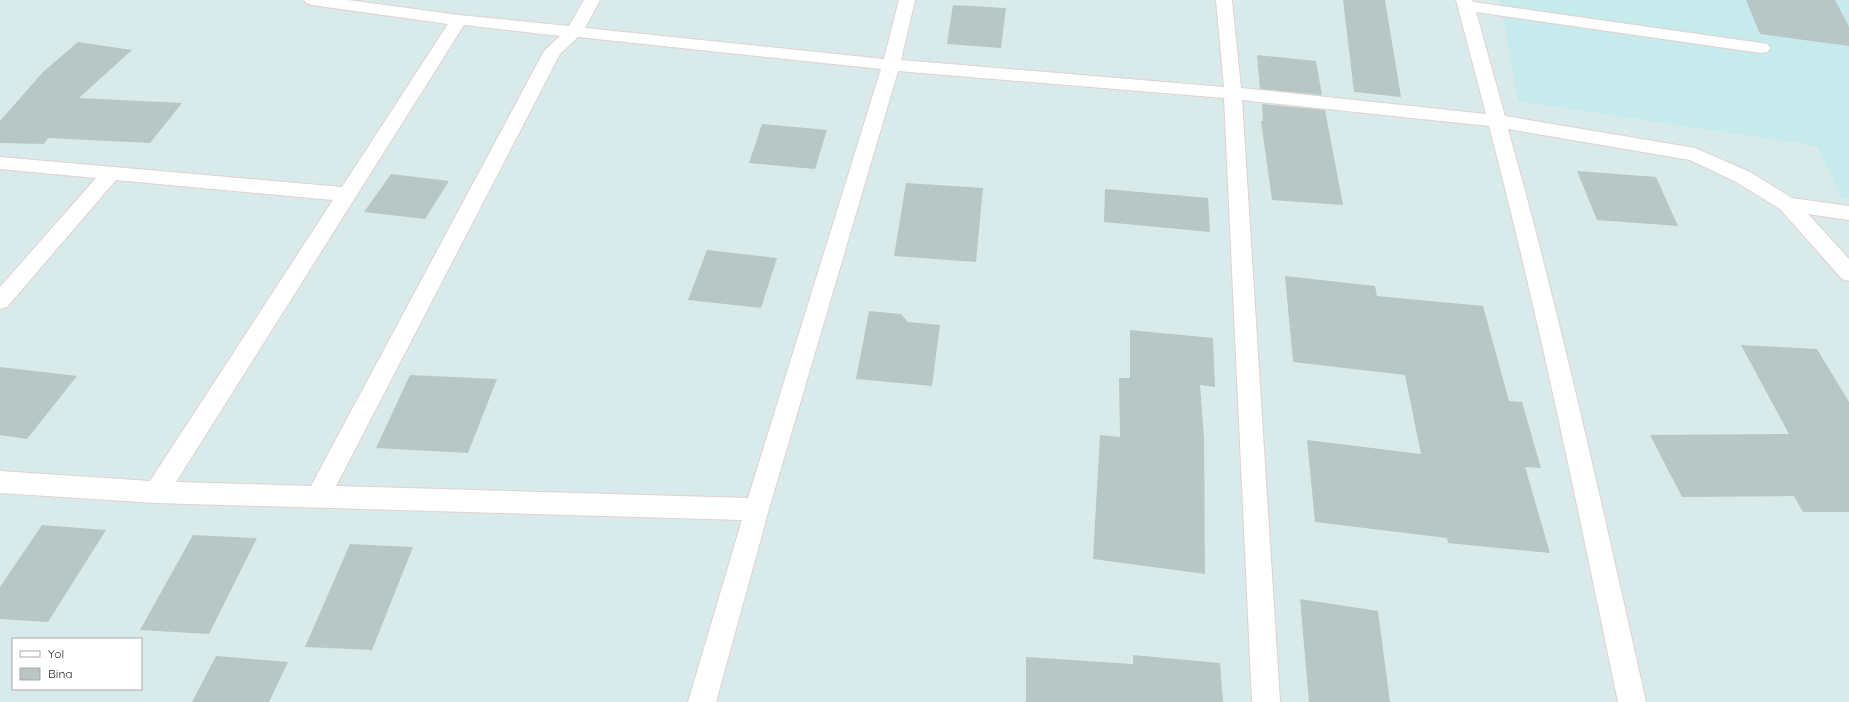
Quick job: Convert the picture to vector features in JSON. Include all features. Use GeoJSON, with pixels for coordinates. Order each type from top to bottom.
{"type":"FeatureCollection","features":[{"type":"Feature","properties":{"kind":"street"},"geometry":{"type":"LineString","coordinates":[[312,0],[449,14],[574,32],[891,65],[1233,93],[1496,121],[1696,154],[1743,177],[1787,204],[1849,273]]}},
{"type":"Feature","properties":{"kind":"street"},"geometry":{"type":"LineString","coordinates":[[318,497],[553,51],[574,32],[592,0]]}},
{"type":"Feature","properties":{"kind":"street"},"geometry":{"type":"LineString","coordinates":[[702,702],[757,509],[891,65],[907,0]]}},
{"type":"Feature","properties":{"kind":"street"},"geometry":{"type":"LineString","coordinates":[[1224,0],[1233,93],[1266,702]]}},
{"type":"Feature","properties":{"kind":"street"},"geometry":{"type":"LineString","coordinates":[[1632,702],[1578,456],[1518,199],[1464,3],[1760,48]]}},
{"type":"Feature","properties":{"kind":"street"},"geometry":{"type":"LineString","coordinates":[[156,492],[347,194],[449,14]]}},
{"type":"Feature","properties":{"kind":"street"},"geometry":{"type":"LineString","coordinates":[[0,163],[347,194]]}},
{"type":"Feature","properties":{"kind":"street"},"geometry":{"type":"LineString","coordinates":[[0,300],[111,173]]}},
{"type":"Feature","properties":{"kind":"street"},"geometry":{"type":"LineString","coordinates":[[1787,204],[1849,213]]}},
{"type":"Feature","properties":{"kind":"street"},"geometry":{"type":"LineString","coordinates":[[0,482],[156,492],[757,509]]}},
{"type":"Feature","properties":{"kind":"shaded area"},"geometry":{"type":"Polygon","coordinates":[[[1500,0],[1849,0],[1849,198],[1841,197],[1817,146],[1518,101],[1500,0]]]}},
{"type":"Feature","properties":{"kind":"building"},"geometry":{"type":"Polygon","coordinates":[[[1343,0],[1385,0],[1401,97],[1354,92],[1343,0]]]}},
{"type":"Feature","properties":{"kind":"building"},"geometry":{"type":"Polygon","coordinates":[[[1746,0],[1835,0],[1849,27],[1849,46],[1760,34],[1746,0]]]}},
{"type":"Feature","properties":{"kind":"building"},"geometry":{"type":"Polygon","coordinates":[[[953,5],[1006,8],[1001,48],[947,44],[953,5]]]}},
{"type":"Feature","properties":{"kind":"building"},"geometry":{"type":"Polygon","coordinates":[[[78,42],[132,50],[79,98],[182,103],[150,143],[48,138],[44,144],[0,143],[0,121],[43,72],[78,42]]]}},
{"type":"Feature","properties":{"kind":"building"},"geometry":{"type":"Polygon","coordinates":[[[1257,55],[1316,61],[1322,95],[1260,89],[1257,55]]]}},
{"type":"Feature","properties":{"kind":"building"},"geometry":{"type":"Polygon","coordinates":[[[1262,104],[1325,110],[1343,205],[1272,200],[1261,121],[1263,121],[1262,104]]]}},
{"type":"Feature","properties":{"kind":"building"},"geometry":{"type":"Polygon","coordinates":[[[762,124],[827,130],[815,169],[749,163],[762,124]]]}},
{"type":"Feature","properties":{"kind":"building"},"geometry":{"type":"Polygon","coordinates":[[[1577,171],[1656,177],[1678,226],[1597,220],[1577,171]]]}},
{"type":"Feature","properties":{"kind":"building"},"geometry":{"type":"Polygon","coordinates":[[[391,174],[449,181],[425,219],[364,212],[391,174]]]}},
{"type":"Feature","properties":{"kind":"building"},"geometry":{"type":"Polygon","coordinates":[[[906,183],[983,188],[976,262],[894,256],[906,183]]]}},
{"type":"Feature","properties":{"kind":"building"},"geometry":{"type":"Polygon","coordinates":[[[1105,189],[1208,198],[1210,232],[1104,222],[1105,189]]]}},
{"type":"Feature","properties":{"kind":"building"},"geometry":{"type":"Polygon","coordinates":[[[707,250],[777,258],[761,308],[688,300],[707,250]]]}},
{"type":"Feature","properties":{"kind":"building"},"geometry":{"type":"Polygon","coordinates":[[[1285,276],[1375,286],[1377,296],[1483,306],[1509,401],[1522,402],[1541,468],[1525,467],[1550,553],[1448,543],[1447,538],[1315,522],[1307,440],[1421,454],[1405,375],[1293,362],[1285,276]]]}},
{"type":"Feature","properties":{"kind":"building"},"geometry":{"type":"Polygon","coordinates":[[[869,311],[901,314],[908,322],[940,325],[932,386],[856,379],[869,311]]]}},
{"type":"Feature","properties":{"kind":"building"},"geometry":{"type":"Polygon","coordinates":[[[1130,330],[1213,338],[1215,387],[1200,385],[1204,438],[1205,574],[1093,559],[1100,435],[1120,437],[1119,378],[1130,378],[1130,330]]]}},
{"type":"Feature","properties":{"kind":"building"},"geometry":{"type":"Polygon","coordinates":[[[1741,345],[1817,349],[1849,402],[1849,512],[1803,512],[1794,496],[1682,497],[1650,435],[1789,434],[1741,345]]]}},
{"type":"Feature","properties":{"kind":"building"},"geometry":{"type":"Polygon","coordinates":[[[0,367],[77,376],[27,439],[0,435],[0,367]]]}},
{"type":"Feature","properties":{"kind":"building"},"geometry":{"type":"Polygon","coordinates":[[[410,375],[497,379],[468,453],[376,448],[410,375]]]}},
{"type":"Feature","properties":{"kind":"building"},"geometry":{"type":"Polygon","coordinates":[[[42,525],[106,530],[48,622],[0,619],[0,587],[42,525]]]}},
{"type":"Feature","properties":{"kind":"building"},"geometry":{"type":"Polygon","coordinates":[[[193,535],[257,538],[209,634],[140,630],[193,535]]]}},
{"type":"Feature","properties":{"kind":"building"},"geometry":{"type":"Polygon","coordinates":[[[350,544],[413,547],[372,650],[305,647],[350,544]]]}},
{"type":"Feature","properties":{"kind":"building"},"geometry":{"type":"Polygon","coordinates":[[[1300,599],[1378,611],[1390,702],[1309,702],[1300,599]]]}},
{"type":"Feature","properties":{"kind":"building"},"geometry":{"type":"Polygon","coordinates":[[[1133,655],[1220,663],[1223,702],[1026,702],[1026,657],[1133,664],[1133,655]]]}},
{"type":"Feature","properties":{"kind":"building"},"geometry":{"type":"Polygon","coordinates":[[[216,656],[288,662],[269,702],[192,702],[216,656]]]}}]}
